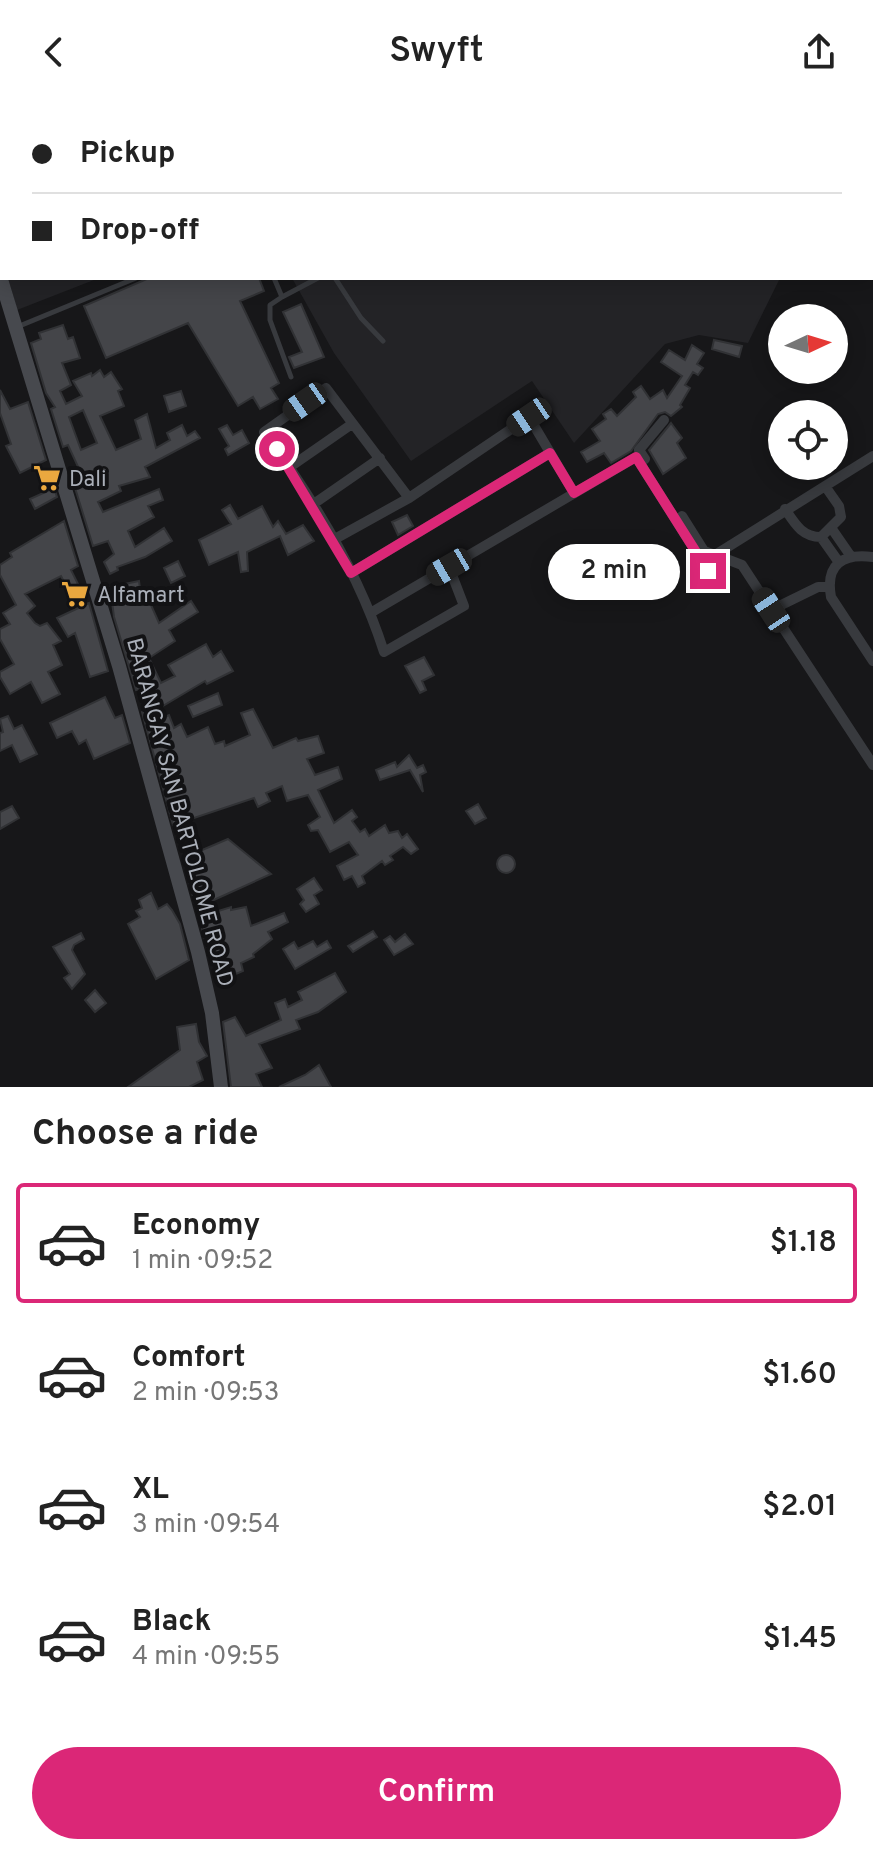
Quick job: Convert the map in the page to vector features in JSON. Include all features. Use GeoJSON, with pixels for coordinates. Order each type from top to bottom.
{"type":"FeatureCollection","features":[{"type":"Feature","properties":{"kind":"street","name":"BARANGAY SAN BARTOLOME ROAD"},"geometry":{"type":"LineString","coordinates":[[1,280],[119,666],[198,952],[212,1013],[221,1087]]}},
{"type":"Feature","properties":{"kind":"street"},"geometry":{"type":"LineString","coordinates":[[409,498],[326,388],[264,432],[290,467],[333,540],[372,612],[384,652],[464,606],[449,567]]}},
{"type":"Feature","properties":{"kind":"street"},"geometry":{"type":"LineString","coordinates":[[333,540],[409,498],[529,417],[574,493]]}},
{"type":"Feature","properties":{"kind":"street"},"geometry":{"type":"LineString","coordinates":[[664,420],[639,450],[704,551],[715,555],[873,456]]}},
{"type":"Feature","properties":{"kind":"street"},"geometry":{"type":"LineString","coordinates":[[290,467],[352,424]]}},
{"type":"Feature","properties":{"kind":"street"},"geometry":{"type":"LineString","coordinates":[[351,573],[550,453]]}},
{"type":"Feature","properties":{"kind":"street"},"geometry":{"type":"LineString","coordinates":[[372,612],[636,457],[708,571],[729,560],[742,565],[873,765]]}},
{"type":"Feature","properties":{"kind":"street"},"geometry":{"type":"LineString","coordinates":[[312,505],[380,458]]}},
{"type":"Feature","properties":{"kind":"street"},"geometry":{"type":"LineString","coordinates":[[785,509],[800,530],[810,537],[821,537],[841,517],[839,506],[825,486]]}},
{"type":"Feature","properties":{"kind":"street"},"geometry":{"type":"LineString","coordinates":[[832,529],[850,555]]}},
{"type":"Feature","properties":{"kind":"street"},"geometry":{"type":"LineString","coordinates":[[821,537],[838,561]]}},
{"type":"Feature","properties":{"kind":"street"},"geometry":{"type":"LineString","coordinates":[[873,557],[850,555],[838,561],[829,587],[831,597],[873,661]]}},
{"type":"Feature","properties":{"kind":"street"},"geometry":{"type":"LineString","coordinates":[[771,610],[818,587],[829,587]]}},
{"type":"Feature","properties":{"kind":"lane"},"geometry":{"type":"LineString","coordinates":[[16,327],[131,280]]}},
{"type":"Feature","properties":{"kind":"lane"},"geometry":{"type":"LineString","coordinates":[[275,280],[282,297]]}},
{"type":"Feature","properties":{"kind":"lane"},"geometry":{"type":"LineString","coordinates":[[291,377],[268,311],[270,305],[314,280]]}},
{"type":"Feature","properties":{"kind":"lane"},"geometry":{"type":"LineString","coordinates":[[336,280],[361,318],[383,341]]}},
{"type":"Feature","properties":{"kind":"shaded area"},"geometry":{"type":"Polygon","coordinates":[[[9,280],[94,280],[17,310],[9,280]]]}},
{"type":"Feature","properties":{"kind":"shaded area"},"geometry":{"type":"Polygon","coordinates":[[[293,280],[779,280],[748,343],[699,335],[665,344],[574,443],[532,381],[411,461],[334,353],[293,280]]]}},
{"type":"Feature","properties":{"kind":"building"},"geometry":{"type":"Polygon","coordinates":[[[144,280],[260,280],[264,291],[240,301],[279,383],[271,388],[278,399],[260,409],[253,397],[238,406],[188,323],[106,358],[84,306],[144,280]]]}},
{"type":"Feature","properties":{"kind":"building"},"geometry":{"type":"Polygon","coordinates":[[[301,304],[324,357],[294,368],[289,357],[302,352],[283,312],[301,304]]]}},
{"type":"Feature","properties":{"kind":"building"},"geometry":{"type":"Polygon","coordinates":[[[63,325],[68,339],[73,337],[80,358],[62,363],[71,385],[60,391],[66,404],[82,396],[73,381],[91,373],[92,376],[100,370],[104,377],[111,372],[122,389],[118,391],[124,406],[100,416],[116,450],[141,439],[135,420],[147,414],[156,448],[170,440],[167,433],[182,425],[187,436],[195,431],[200,438],[145,467],[150,477],[119,486],[121,491],[98,502],[103,512],[159,489],[163,500],[148,506],[154,517],[128,531],[135,547],[164,528],[172,541],[145,557],[117,567],[118,570],[110,574],[104,562],[114,554],[108,541],[93,546],[71,475],[80,471],[68,445],[63,447],[51,409],[55,407],[46,393],[31,343],[41,339],[39,333],[63,325]],[[83,410],[69,417],[81,450],[97,443],[83,410]]]}},
{"type":"Feature","properties":{"kind":"building"},"geometry":{"type":"Polygon","coordinates":[[[714,340],[742,346],[739,357],[712,349],[714,340]]]}},
{"type":"Feature","properties":{"kind":"building"},"geometry":{"type":"Polygon","coordinates":[[[692,345],[704,353],[697,364],[703,368],[698,375],[693,372],[685,385],[690,388],[680,405],[682,407],[671,416],[665,412],[658,414],[631,451],[611,463],[604,453],[587,462],[581,452],[600,441],[592,429],[606,419],[603,414],[611,409],[617,416],[636,397],[633,392],[641,386],[650,399],[663,390],[667,398],[682,376],[661,362],[669,350],[685,360],[692,345]]]}},
{"type":"Feature","properties":{"kind":"building"},"geometry":{"type":"Polygon","coordinates":[[[0,390],[10,409],[28,402],[46,460],[20,473],[6,446],[11,444],[0,413],[0,390]]]}},
{"type":"Feature","properties":{"kind":"building"},"geometry":{"type":"Polygon","coordinates":[[[181,391],[186,406],[169,412],[164,396],[181,391]]]}},
{"type":"Feature","properties":{"kind":"building"},"geometry":{"type":"Polygon","coordinates":[[[671,423],[682,438],[677,443],[686,458],[663,474],[649,450],[671,423]]]}},
{"type":"Feature","properties":{"kind":"building"},"geometry":{"type":"Polygon","coordinates":[[[227,425],[233,435],[242,430],[249,443],[228,455],[225,449],[229,446],[219,429],[227,425]]]}},
{"type":"Feature","properties":{"kind":"building"},"geometry":{"type":"Polygon","coordinates":[[[54,488],[57,497],[35,509],[30,499],[54,488]]]}},
{"type":"Feature","properties":{"kind":"building"},"geometry":{"type":"Polygon","coordinates":[[[230,505],[238,519],[262,506],[273,527],[278,521],[286,534],[303,525],[314,541],[288,555],[280,536],[247,552],[248,571],[241,572],[238,552],[209,565],[199,540],[231,524],[222,510],[230,505]]]}},
{"type":"Feature","properties":{"kind":"building"},"geometry":{"type":"Polygon","coordinates":[[[407,515],[413,526],[398,535],[392,522],[407,515]]]}},
{"type":"Feature","properties":{"kind":"building"},"geometry":{"type":"Polygon","coordinates":[[[64,521],[78,566],[71,570],[78,584],[68,589],[61,576],[25,594],[35,606],[27,613],[40,626],[47,623],[61,641],[53,645],[62,665],[48,672],[60,694],[42,703],[31,682],[10,694],[0,677],[0,672],[14,664],[0,639],[0,629],[10,624],[3,613],[16,605],[0,575],[0,565],[12,557],[10,553],[64,521]]]}},
{"type":"Feature","properties":{"kind":"building"},"geometry":{"type":"Polygon","coordinates":[[[178,561],[185,576],[171,583],[164,568],[178,561]]]}},
{"type":"Feature","properties":{"kind":"building"},"geometry":{"type":"Polygon","coordinates":[[[139,581],[141,596],[163,589],[166,598],[151,605],[159,623],[191,601],[198,612],[169,630],[175,641],[149,658],[161,683],[175,676],[168,665],[206,644],[213,657],[221,651],[233,671],[207,684],[205,681],[156,710],[145,688],[136,690],[114,617],[110,587],[139,581]]]}},
{"type":"Feature","properties":{"kind":"building"},"geometry":{"type":"Polygon","coordinates":[[[89,603],[108,671],[90,677],[75,633],[68,637],[57,618],[89,603]]]}},
{"type":"Feature","properties":{"kind":"building"},"geometry":{"type":"Polygon","coordinates":[[[424,657],[434,675],[422,681],[426,690],[420,693],[405,666],[424,657]]]}},
{"type":"Feature","properties":{"kind":"building"},"geometry":{"type":"Polygon","coordinates":[[[218,693],[222,705],[193,717],[188,706],[218,693]]]}},
{"type":"Feature","properties":{"kind":"building"},"geometry":{"type":"Polygon","coordinates":[[[105,697],[115,718],[122,715],[130,743],[94,759],[86,740],[79,744],[72,731],[57,738],[50,723],[105,697]]]}},
{"type":"Feature","properties":{"kind":"building"},"geometry":{"type":"Polygon","coordinates":[[[253,709],[273,748],[296,738],[298,741],[318,736],[324,753],[307,759],[315,775],[338,767],[342,779],[318,790],[334,823],[352,810],[357,817],[352,821],[360,832],[365,829],[369,836],[385,825],[389,833],[398,831],[402,838],[407,834],[418,849],[411,854],[403,847],[390,856],[393,860],[385,865],[382,861],[362,876],[365,883],[358,887],[352,876],[344,880],[337,866],[358,855],[349,842],[330,852],[318,830],[311,831],[308,825],[320,817],[308,795],[287,801],[282,786],[266,793],[270,801],[258,807],[254,798],[173,825],[142,712],[147,710],[153,722],[169,715],[174,728],[181,724],[187,737],[208,727],[215,744],[224,741],[225,746],[250,735],[241,713],[253,709]]]}},
{"type":"Feature","properties":{"kind":"building"},"geometry":{"type":"Polygon","coordinates":[[[8,716],[14,729],[22,725],[37,754],[20,762],[12,745],[0,751],[0,733],[3,732],[0,719],[8,716]]]}},
{"type":"Feature","properties":{"kind":"building"},"geometry":{"type":"Polygon","coordinates":[[[409,755],[417,768],[423,765],[426,772],[420,775],[423,792],[410,770],[380,780],[376,770],[395,762],[397,767],[409,755]]]}},
{"type":"Feature","properties":{"kind":"building"},"geometry":{"type":"Polygon","coordinates":[[[478,804],[486,818],[475,824],[466,811],[478,804]]]}},
{"type":"Feature","properties":{"kind":"building"},"geometry":{"type":"Polygon","coordinates":[[[12,806],[19,818],[0,829],[0,812],[12,806]]]}},
{"type":"Feature","properties":{"kind":"building"},"geometry":{"type":"Polygon","coordinates":[[[228,839],[271,874],[196,908],[187,873],[200,864],[195,853],[228,839]]]}},
{"type":"Feature","properties":{"kind":"building"},"geometry":{"type":"Polygon","coordinates":[[[502,855],[510,855],[515,864],[513,871],[502,873],[497,868],[497,860],[502,855]]]}},
{"type":"Feature","properties":{"kind":"building"},"geometry":{"type":"Polygon","coordinates":[[[314,878],[322,890],[314,895],[319,904],[306,912],[300,904],[304,900],[297,889],[314,878]]]}},
{"type":"Feature","properties":{"kind":"building"},"geometry":{"type":"Polygon","coordinates":[[[151,893],[158,909],[167,904],[180,924],[189,960],[156,979],[128,924],[140,917],[136,911],[142,908],[139,900],[151,893]]]}},
{"type":"Feature","properties":{"kind":"building"},"geometry":{"type":"Polygon","coordinates":[[[231,907],[231,910],[246,907],[251,926],[284,913],[288,922],[268,932],[272,939],[253,954],[254,957],[241,963],[243,971],[236,974],[234,969],[221,973],[206,944],[199,917],[231,907]]]}},
{"type":"Feature","properties":{"kind":"building"},"geometry":{"type":"Polygon","coordinates":[[[373,931],[377,937],[353,952],[348,946],[373,931]]]}},
{"type":"Feature","properties":{"kind":"building"},"geometry":{"type":"Polygon","coordinates":[[[81,933],[84,939],[72,950],[85,974],[72,989],[64,978],[70,974],[53,947],[81,933]]]}},
{"type":"Feature","properties":{"kind":"building"},"geometry":{"type":"Polygon","coordinates":[[[405,934],[413,944],[394,955],[384,940],[390,936],[395,942],[405,934]]]}},
{"type":"Feature","properties":{"kind":"building"},"geometry":{"type":"Polygon","coordinates":[[[313,941],[317,947],[327,941],[331,948],[295,969],[283,949],[294,942],[298,949],[313,941]]]}},
{"type":"Feature","properties":{"kind":"building"},"geometry":{"type":"Polygon","coordinates":[[[335,973],[346,992],[318,1012],[296,1020],[300,1029],[259,1044],[272,1068],[256,1074],[262,1087],[231,1087],[223,1022],[235,1017],[246,1036],[281,1020],[275,1003],[285,999],[288,1007],[302,1000],[298,992],[335,973]]]}},
{"type":"Feature","properties":{"kind":"building"},"geometry":{"type":"Polygon","coordinates":[[[95,990],[106,1003],[95,1012],[85,1000],[95,990]]]}},
{"type":"Feature","properties":{"kind":"building"},"geometry":{"type":"Polygon","coordinates":[[[196,1024],[199,1042],[207,1056],[197,1062],[203,1080],[189,1087],[128,1087],[180,1050],[177,1027],[196,1024]]]}},
{"type":"Feature","properties":{"kind":"building"},"geometry":{"type":"Polygon","coordinates":[[[319,1065],[331,1087],[279,1087],[305,1075],[319,1065]]]}},
{"type":"Feature","properties":{"kind":"place","name":"Dali"},"geometry":{"type":"Point","coordinates":[47,478]}},
{"type":"Feature","properties":{"kind":"place","name":"Alfamart"},"geometry":{"type":"Point","coordinates":[75,594]}},
{"type":"Feature","properties":{"kind":"route"},"geometry":{"type":"LineString","coordinates":[[277,449],[351,573],[550,453],[574,493],[636,457],[708,571]]}}]}
